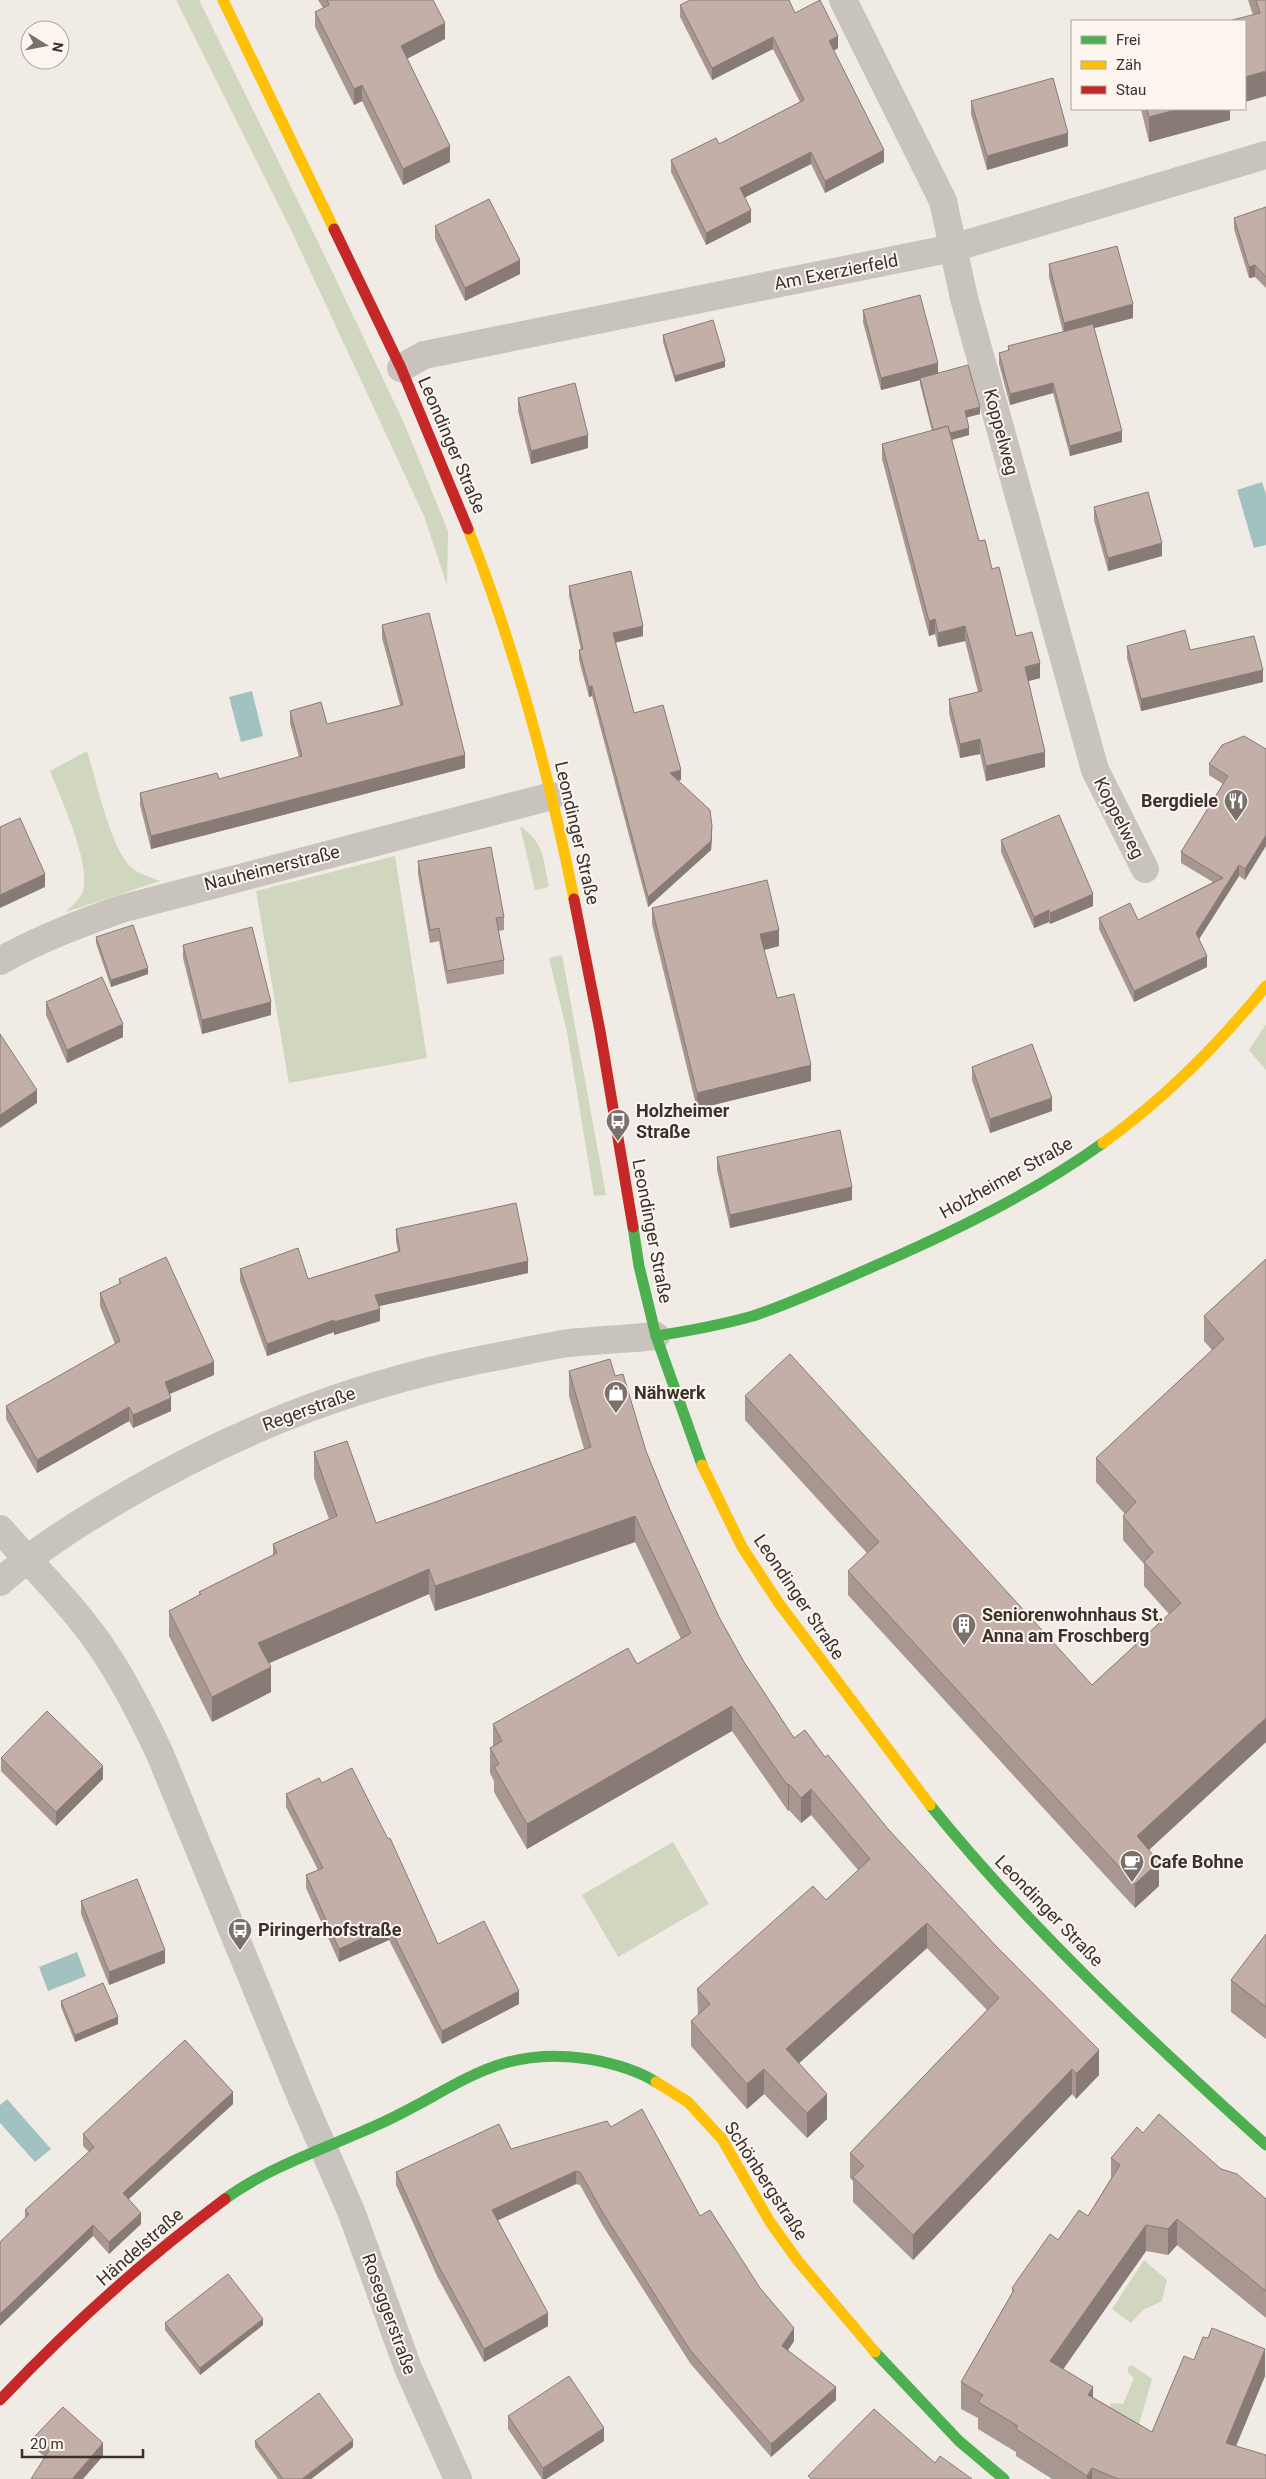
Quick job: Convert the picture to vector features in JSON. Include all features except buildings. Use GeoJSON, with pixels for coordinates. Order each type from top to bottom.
{"type":"FeatureCollection","features":[{"type":"Feature","properties":{"kind":"street","name":"Leondinger Straße"},"geometry":{"type":"LineString","coordinates":[[223,0],[401,368],[445,468],[485,572],[552,796],[588,965],[635,1246],[656,1336],[698,1457],[742,1547],[818,1658],[958,1840],[1023,1912],[1152,2042],[1266,2145]]}},
{"type":"Feature","properties":{"kind":"street","name":"Koppelweg"},"geometry":{"type":"LineString","coordinates":[[843,0],[943,201],[964,298],[1094,770],[1145,869]]}},
{"type":"Feature","properties":{"kind":"street","name":"Am Exerzierfeld"},"geometry":{"type":"LineString","coordinates":[[401,368],[424,355],[953,248],[1266,154]]}},
{"type":"Feature","properties":{"kind":"street","name":"Nauheimerstraße"},"geometry":{"type":"LineString","coordinates":[[0,961],[30,944],[74,925],[121,909],[552,796]]}},
{"type":"Feature","properties":{"kind":"street","name":"Holzheimer Straße"},"geometry":{"type":"LineString","coordinates":[[656,1336],[713,1326],[766,1312],[905,1252],[984,1214],[1058,1174],[1126,1125],[1197,1063],[1242,1016],[1266,986]]}},
{"type":"Feature","properties":{"kind":"street","name":"Regerstraße"},"geometry":{"type":"LineString","coordinates":[[0,1582],[26,1558],[70,1528],[147,1483],[226,1442],[295,1412],[377,1384],[440,1367],[568,1343],[656,1336]]}},
{"type":"Feature","properties":{"kind":"street"},"geometry":{"type":"LineString","coordinates":[[0,1529],[65,1600],[106,1653],[136,1705],[160,1754],[323,2148]]}},
{"type":"Feature","properties":{"kind":"street","name":"Schönbergstraße"},"geometry":{"type":"LineString","coordinates":[[323,2148],[384,2122],[479,2072],[504,2062],[535,2057],[564,2056],[608,2062],[650,2078],[688,2102],[722,2139],[770,2222],[798,2261],[877,2355],[959,2441],[1004,2479]]}},
{"type":"Feature","properties":{"kind":"street","name":"Händelstraße"},"geometry":{"type":"LineString","coordinates":[[0,2400],[35,2363],[172,2239],[247,2183],[323,2148]]}},
{"type":"Feature","properties":{"kind":"street","name":"Roseggerstraße"},"geometry":{"type":"LineString","coordinates":[[323,2148],[352,2211],[408,2368],[458,2479]]}},
{"type":"Feature","properties":{"kind":"green space"},"geometry":{"type":"Polygon","coordinates":[[[176,0],[199,0],[320,246],[404,423],[448,531],[447,585],[424,516],[293,234],[176,0]]]}},
{"type":"Feature","properties":{"kind":"green space"},"geometry":{"type":"Polygon","coordinates":[[[87,751],[111,831],[124,859],[135,870],[160,881],[66,912],[82,894],[83,864],[74,831],[50,771],[87,751]]]}},
{"type":"Feature","properties":{"kind":"green space"},"geometry":{"type":"Polygon","coordinates":[[[520,826],[528,832],[539,846],[544,860],[549,887],[535,890],[520,826]]]}},
{"type":"Feature","properties":{"kind":"green space"},"geometry":{"type":"Polygon","coordinates":[[[395,856],[427,1058],[289,1083],[256,891],[395,856]]]}},
{"type":"Feature","properties":{"kind":"green space"},"geometry":{"type":"Polygon","coordinates":[[[562,955],[606,1195],[594,1196],[567,1032],[549,958],[562,955]]]}},
{"type":"Feature","properties":{"kind":"green space"},"geometry":{"type":"Polygon","coordinates":[[[1266,1024],[1266,1070],[1249,1050],[1266,1024]]]}},
{"type":"Feature","properties":{"kind":"green space"},"geometry":{"type":"Polygon","coordinates":[[[673,1842],[709,1904],[618,1957],[582,1895],[673,1842]]]}},
{"type":"Feature","properties":{"kind":"green space"},"geometry":{"type":"Polygon","coordinates":[[[1144,2260],[1167,2280],[1162,2301],[1143,2310],[1131,2323],[1112,2309],[1144,2260]]]}},
{"type":"Feature","properties":{"kind":"green space"},"geometry":{"type":"Polygon","coordinates":[[[1132,2365],[1152,2379],[1138,2428],[1110,2411],[1111,2403],[1123,2404],[1134,2378],[1128,2372],[1128,2367],[1132,2365]]]}},
{"type":"Feature","properties":{"kind":"water"},"geometry":{"type":"Polygon","coordinates":[[[1262,482],[1266,494],[1266,545],[1254,548],[1237,490],[1262,482]]]}},
{"type":"Feature","properties":{"kind":"water"},"geometry":{"type":"Polygon","coordinates":[[[252,691],[263,736],[241,742],[229,697],[252,691]]]}},
{"type":"Feature","properties":{"kind":"water"},"geometry":{"type":"Polygon","coordinates":[[[77,1952],[86,1976],[48,1991],[39,1967],[77,1952]]]}},
{"type":"Feature","properties":{"kind":"water"},"geometry":{"type":"Polygon","coordinates":[[[7,2099],[51,2149],[35,2162],[0,2123],[0,2105],[7,2099]]]}},
{"type":"Feature","properties":{"kind":"traffic: fast"},"geometry":{"type":"LineString","coordinates":[[656,1336],[704,1328],[753,1316],[820,1290],[997,1208],[1025,1193],[1103,1143]]}},
{"type":"Feature","properties":{"kind":"traffic: fast"},"geometry":{"type":"LineString","coordinates":[[633,1227],[639,1266],[656,1336],[702,1465]]}},
{"type":"Feature","properties":{"kind":"traffic: fast"},"geometry":{"type":"LineString","coordinates":[[930,1805],[968,1851],[1049,1939],[1134,2023],[1266,2145]]}},
{"type":"Feature","properties":{"kind":"traffic: fast"},"geometry":{"type":"LineString","coordinates":[[225,2199],[242,2187],[280,2167],[405,2112],[477,2073],[501,2064],[527,2058],[556,2056],[589,2059],[624,2068],[656,2082]]}},
{"type":"Feature","properties":{"kind":"traffic: fast"},"geometry":{"type":"LineString","coordinates":[[875,2352],[959,2441],[1004,2479]]}},
{"type":"Feature","properties":{"kind":"traffic: slow"},"geometry":{"type":"LineString","coordinates":[[223,0],[334,229]]}},
{"type":"Feature","properties":{"kind":"traffic: slow"},"geometry":{"type":"LineString","coordinates":[[468,529],[516,665],[554,805],[574,899]]}},
{"type":"Feature","properties":{"kind":"traffic: slow"},"geometry":{"type":"LineString","coordinates":[[1103,1143],[1169,1090],[1229,1029],[1266,986]]}},
{"type":"Feature","properties":{"kind":"traffic: slow"},"geometry":{"type":"LineString","coordinates":[[702,1465],[742,1547],[778,1602],[930,1805]]}},
{"type":"Feature","properties":{"kind":"traffic: slow"},"geometry":{"type":"LineString","coordinates":[[656,2082],[688,2102],[722,2139],[770,2222],[798,2261],[875,2352]]}},
{"type":"Feature","properties":{"kind":"traffic: jam"},"geometry":{"type":"LineString","coordinates":[[334,229],[401,368],[468,529]]}},
{"type":"Feature","properties":{"kind":"traffic: jam"},"geometry":{"type":"LineString","coordinates":[[574,899],[600,1031],[633,1227]]}},
{"type":"Feature","properties":{"kind":"traffic: jam"},"geometry":{"type":"LineString","coordinates":[[0,2400],[80,2320],[166,2245],[225,2199]]}},
{"type":"Feature","properties":{"kind":"place","name":"Bergdiele"},"geometry":{"type":"Point","coordinates":[1236,822]}},
{"type":"Feature","properties":{"kind":"place","name":"Holzheimer Straße"},"geometry":{"type":"Point","coordinates":[618,1142]}},
{"type":"Feature","properties":{"kind":"place","name":"Nähwerk"},"geometry":{"type":"Point","coordinates":[616,1414]}},
{"type":"Feature","properties":{"kind":"place","name":"Seniorenwohnhaus St. Anna am Froschberg"},"geometry":{"type":"Point","coordinates":[964,1646]}},
{"type":"Feature","properties":{"kind":"place","name":"Cafe Bohne"},"geometry":{"type":"Point","coordinates":[1132,1883]}},
{"type":"Feature","properties":{"kind":"place","name":"Piringerhofstraße"},"geometry":{"type":"Point","coordinates":[240,1951]}}]}
